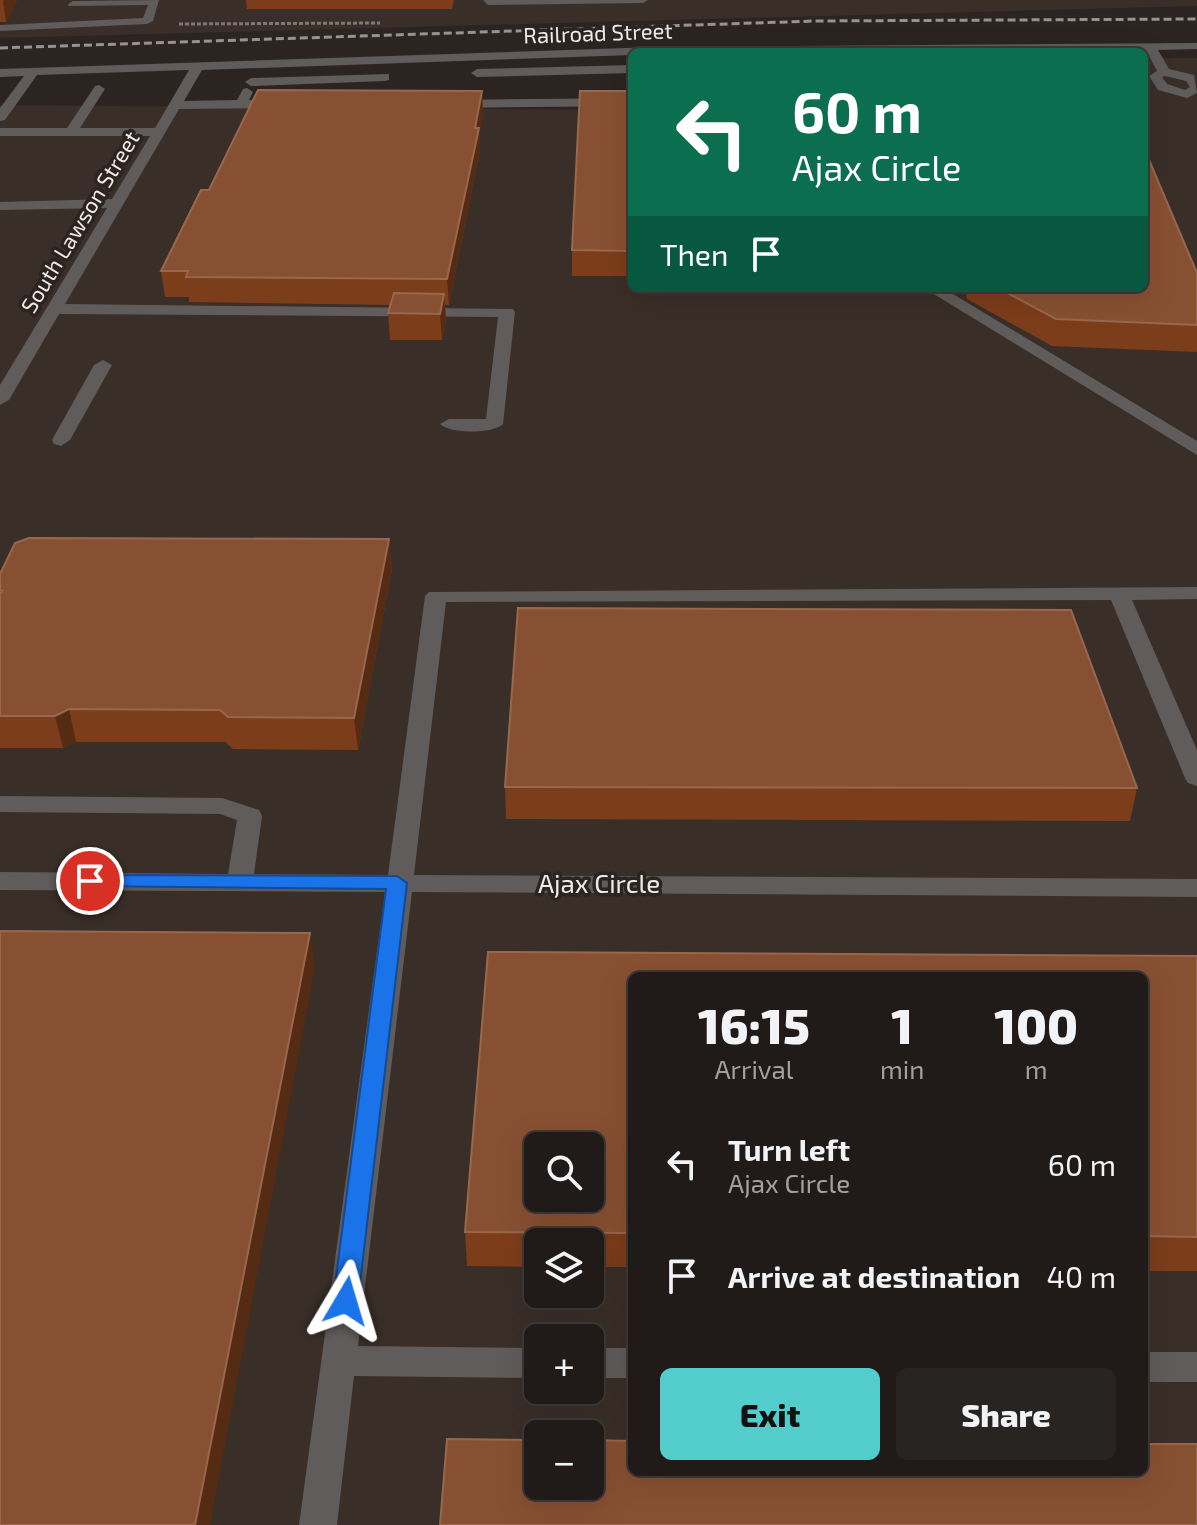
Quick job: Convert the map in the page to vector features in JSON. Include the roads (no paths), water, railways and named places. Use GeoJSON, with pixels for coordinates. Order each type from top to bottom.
{"type":"FeatureCollection","features":[{"type":"Feature","properties":{"kind":"street"},"geometry":{"type":"LineString","coordinates":[[488,0],[643,0]]}},
{"type":"Feature","properties":{"kind":"street"},"geometry":{"type":"LineString","coordinates":[[0,28],[147,21],[155,2],[73,4]]}},
{"type":"Feature","properties":{"kind":"street"},"geometry":{"type":"LineString","coordinates":[[1150,46],[1164,72],[1155,76],[1162,87],[1187,94],[1197,106]]}},
{"type":"Feature","properties":{"kind":"street","name":"Railroad Street"},"geometry":{"type":"LineString","coordinates":[[1085,48],[1197,46]]}},
{"type":"Feature","properties":{"kind":"street","name":"Railroad Street"},"geometry":{"type":"LineString","coordinates":[[0,73],[628,54]]}},
{"type":"Feature","properties":{"kind":"street"},"geometry":{"type":"LineString","coordinates":[[241,104],[259,64]]}},
{"type":"Feature","properties":{"kind":"street","name":"South Lawson Street"},"geometry":{"type":"LineString","coordinates":[[0,400],[198,66]]}},
{"type":"Feature","properties":{"kind":"street"},"geometry":{"type":"LineString","coordinates":[[469,74],[628,69]]}},
{"type":"Feature","properties":{"kind":"street"},"geometry":{"type":"LineString","coordinates":[[0,117],[33,72]]}},
{"type":"Feature","properties":{"kind":"street"},"geometry":{"type":"LineString","coordinates":[[251,82],[407,76]]}},
{"type":"Feature","properties":{"kind":"street"},"geometry":{"type":"LineString","coordinates":[[71,132],[99,89]]}},
{"type":"Feature","properties":{"kind":"street"},"geometry":{"type":"LineString","coordinates":[[441,104],[628,102]]}},
{"type":"Feature","properties":{"kind":"street"},"geometry":{"type":"LineString","coordinates":[[175,105],[303,104]]}},
{"type":"Feature","properties":{"kind":"street"},"geometry":{"type":"LineString","coordinates":[[0,132],[159,132]]}},
{"type":"Feature","properties":{"kind":"street"},"geometry":{"type":"LineString","coordinates":[[0,206],[117,203]]}},
{"type":"Feature","properties":{"kind":"street"},"geometry":{"type":"LineString","coordinates":[[939,292],[1197,449]]}},
{"type":"Feature","properties":{"kind":"street"},"geometry":{"type":"LineString","coordinates":[[54,309],[507,312],[494,424],[449,424]]}},
{"type":"Feature","properties":{"kind":"street"},"geometry":{"type":"LineString","coordinates":[[61,440],[103,365]]}},
{"type":"Feature","properties":{"kind":"street"},"geometry":{"type":"LineString","coordinates":[[1119,593],[1197,778]]}},
{"type":"Feature","properties":{"kind":"street"},"geometry":{"type":"LineString","coordinates":[[318,1525],[397,883],[436,596],[1197,593]]}},
{"type":"Feature","properties":{"kind":"street"},"geometry":{"type":"LineString","coordinates":[[0,804],[222,806],[250,816],[240,882]]}},
{"type":"Feature","properties":{"kind":"street","name":"Ajax Circle"},"geometry":{"type":"LineString","coordinates":[[0,881],[1197,888]]}},
{"type":"Feature","properties":{"kind":"street"},"geometry":{"type":"LineString","coordinates":[[338,1361],[524,1363]]}},
{"type":"Feature","properties":{"kind":"street"},"geometry":{"type":"LineString","coordinates":[[604,1363],[628,1363]]}},
{"type":"Feature","properties":{"kind":"street"},"geometry":{"type":"LineString","coordinates":[[1148,1367],[1197,1367]]}},
{"type":"Feature","properties":{"kind":"railway"},"geometry":{"type":"LineString","coordinates":[[0,48],[815,21],[1197,19]]}}]}
